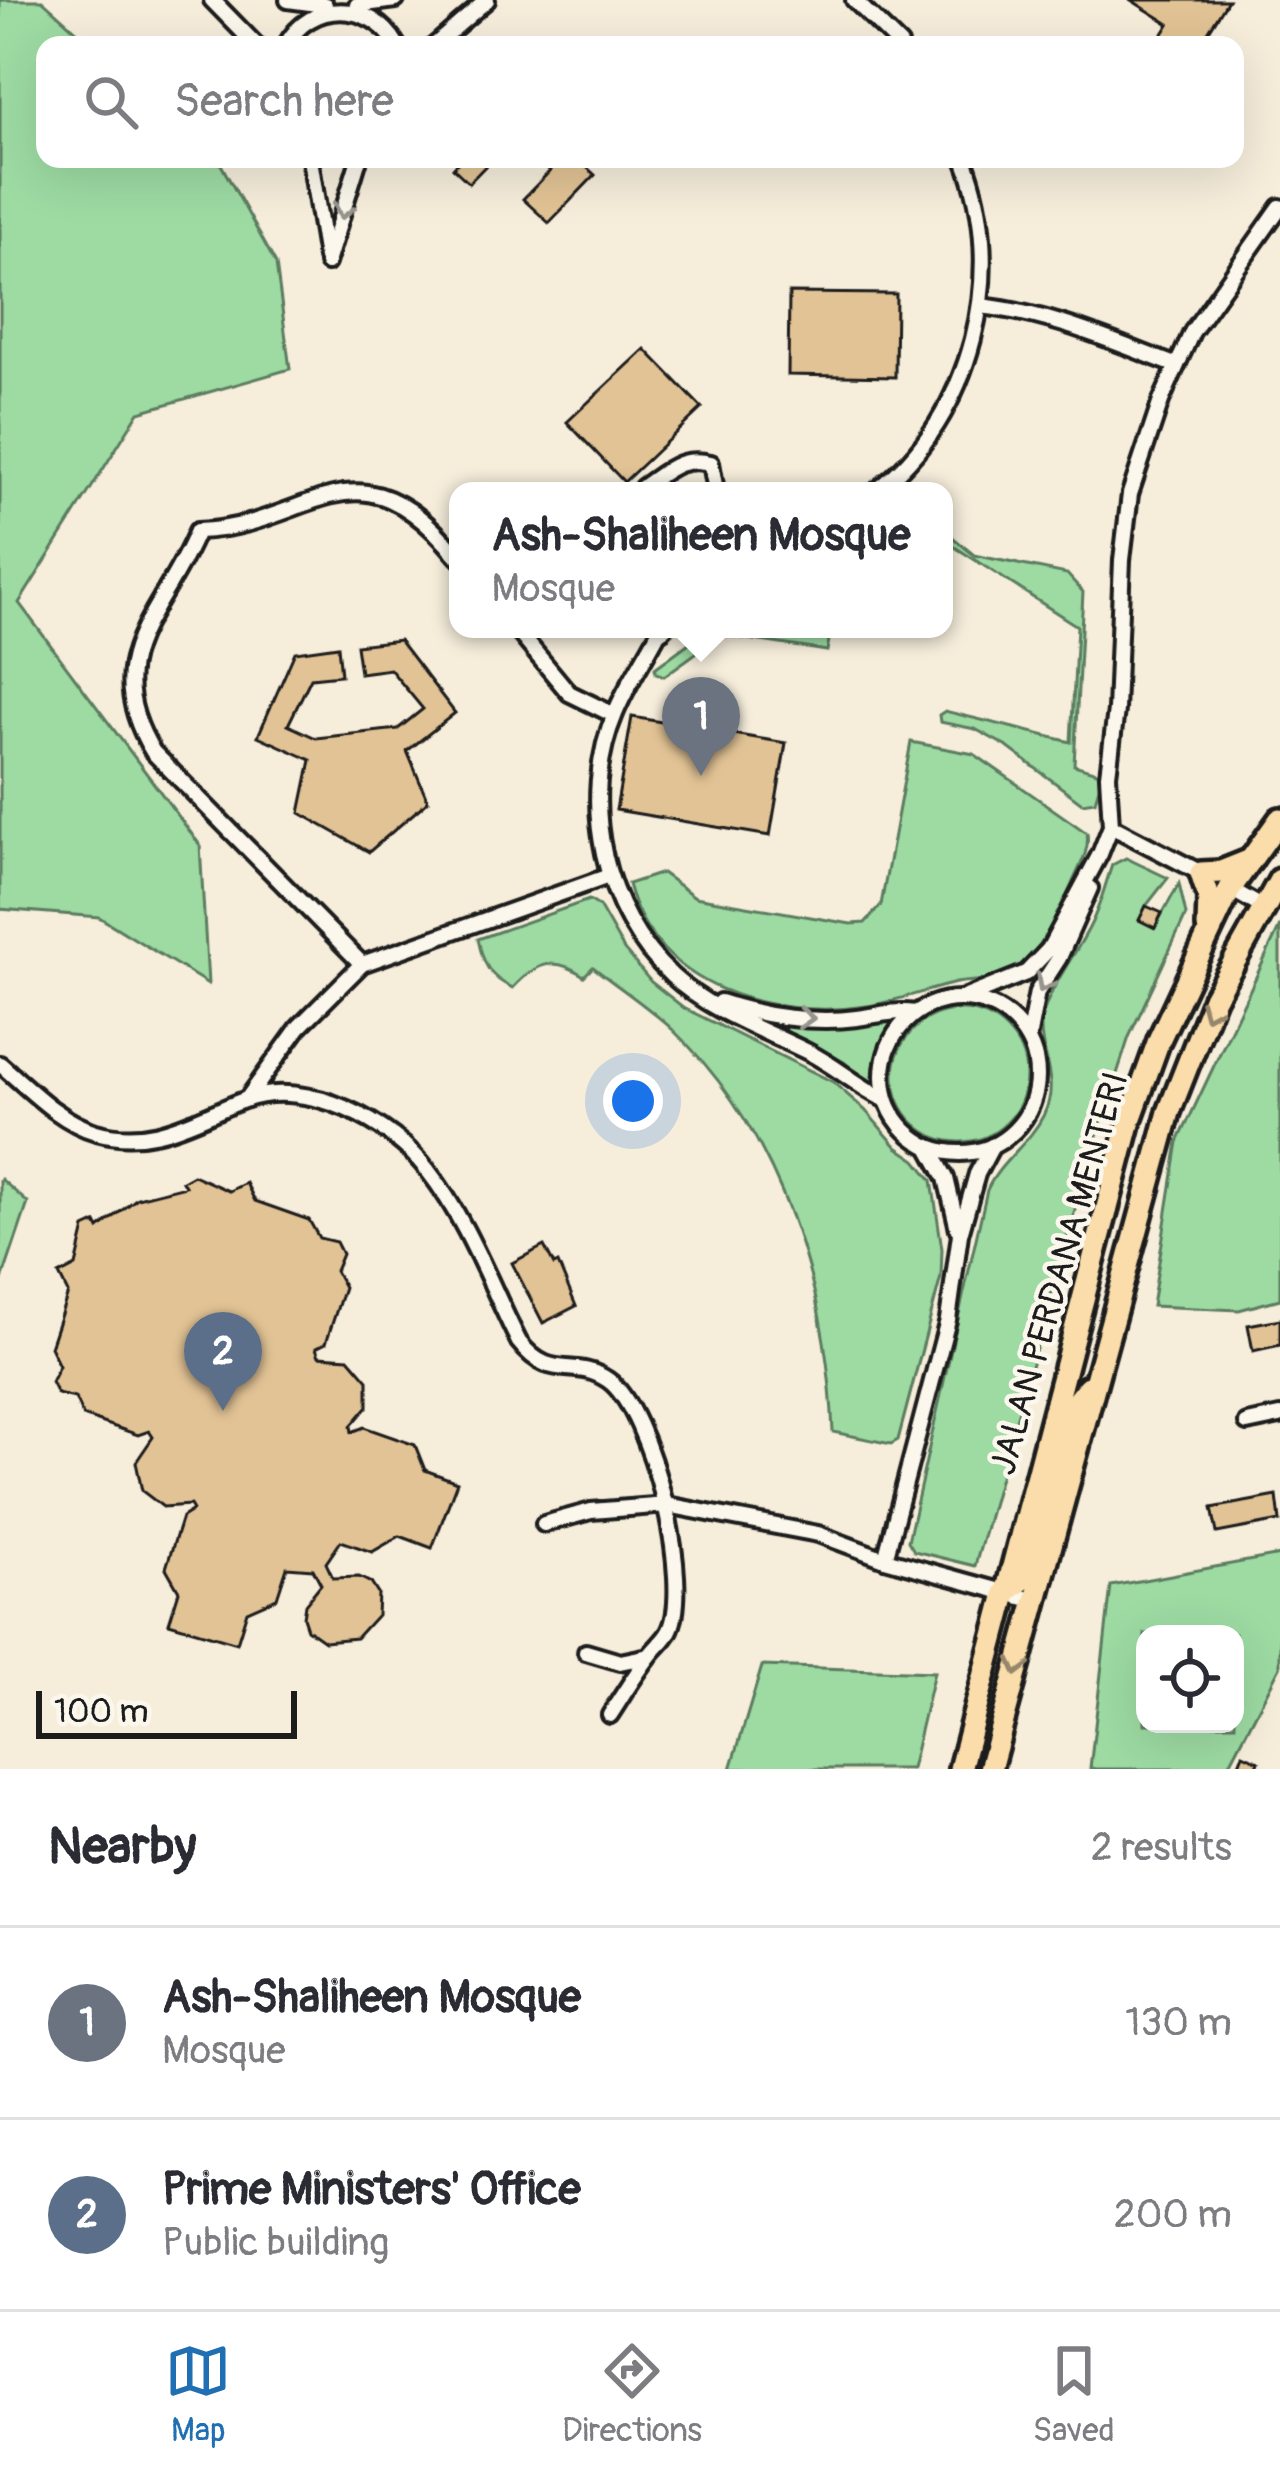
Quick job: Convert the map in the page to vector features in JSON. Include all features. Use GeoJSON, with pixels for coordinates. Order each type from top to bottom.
{"type":"FeatureCollection","features":[{"type":"Feature","properties":{"kind":"main road","name":"JALAN PERDANA MENTERI"},"geometry":{"type":"LineString","coordinates":[[960,1769],[1130,1120],[1159,1040],[1230,889],[1280,819]]}},
{"type":"Feature","properties":{"kind":"main road"},"geometry":{"type":"LineString","coordinates":[[1206,939],[1209,898],[1201,873],[1221,872],[1251,860]]}},
{"type":"Feature","properties":{"kind":"main road","name":"JALAN PERDANA MENTERI"},"geometry":{"type":"LineString","coordinates":[[991,1769],[1168,1112],[1214,998],[1280,880]]}},
{"type":"Feature","properties":{"kind":"main road"},"geometry":{"type":"LineString","coordinates":[[1005,1593],[1026,1577],[1072,1407],[1095,1378]]}},
{"type":"Feature","properties":{"kind":"street"},"geometry":{"type":"LineString","coordinates":[[212,0],[247,36]]}},
{"type":"Feature","properties":{"kind":"street"},"geometry":{"type":"LineString","coordinates":[[288,0],[352,6],[397,0]]}},
{"type":"Feature","properties":{"kind":"street"},"geometry":{"type":"LineString","coordinates":[[445,36],[487,0]]}},
{"type":"Feature","properties":{"kind":"street"},"geometry":{"type":"LineString","coordinates":[[854,0],[891,36]]}},
{"type":"Feature","properties":{"kind":"street"},"geometry":{"type":"LineString","coordinates":[[292,36],[302,20],[333,5]]}},
{"type":"Feature","properties":{"kind":"street"},"geometry":{"type":"LineString","coordinates":[[352,6],[371,13],[392,36]]}},
{"type":"Feature","properties":{"kind":"street"},"geometry":{"type":"LineString","coordinates":[[311,168],[327,263],[356,168]]}},
{"type":"Feature","properties":{"kind":"street"},"geometry":{"type":"LineString","coordinates":[[886,482],[911,460],[957,386],[980,306],[982,239],[966,168]]}},
{"type":"Feature","properties":{"kind":"street"},"geometry":{"type":"LineString","coordinates":[[1028,1039],[1037,992],[1084,908],[1111,826],[1108,775],[1130,494],[1175,365],[1209,303],[1280,207]]}},
{"type":"Feature","properties":{"kind":"street"},"geometry":{"type":"LineString","coordinates":[[980,306],[1036,315],[1175,365]]}},
{"type":"Feature","properties":{"kind":"street"},"geometry":{"type":"LineString","coordinates":[[651,482],[691,458],[711,463],[714,482]]}},
{"type":"Feature","properties":{"kind":"street"},"geometry":{"type":"LineString","coordinates":[[362,964],[153,752],[133,711],[129,689],[133,653],[197,531],[242,526],[316,497],[360,492],[404,505],[449,546]]}},
{"type":"Feature","properties":{"kind":"street"},"geometry":{"type":"LineString","coordinates":[[523,638],[569,693],[614,716]]}},
{"type":"Feature","properties":{"kind":"street"},"geometry":{"type":"LineString","coordinates":[[655,638],[614,716],[601,765],[597,808],[609,876],[645,946],[698,995],[734,1018],[836,1066],[886,1100],[910,1136],[929,1147],[971,1152],[992,1146],[1013,1132],[1028,1112],[1037,1088],[1036,1063],[1028,1039],[1011,1018],[988,1004],[961,999]]}},
{"type":"Feature","properties":{"kind":"street"},"geometry":{"type":"LineString","coordinates":[[1111,826],[1262,907]]}},
{"type":"Feature","properties":{"kind":"street"},"geometry":{"type":"LineString","coordinates":[[886,1100],[882,1076],[886,1052],[898,1030],[915,1013],[937,1002],[961,999],[1026,973],[1049,949],[1100,854]]}},
{"type":"Feature","properties":{"kind":"street"},"geometry":{"type":"LineString","coordinates":[[247,1099],[299,1028],[362,964],[609,876]]}},
{"type":"Feature","properties":{"kind":"street"},"geometry":{"type":"LineString","coordinates":[[698,995],[782,1017],[854,1019],[896,1010],[915,1013]]}},
{"type":"Feature","properties":{"kind":"street"},"geometry":{"type":"LineString","coordinates":[[0,1064],[68,1119],[94,1132],[155,1136],[247,1099],[277,1093],[348,1111],[394,1135],[430,1172],[519,1342],[534,1360],[551,1369],[581,1370],[606,1378],[624,1394],[667,1505],[676,1606],[669,1632],[610,1715]]}},
{"type":"Feature","properties":{"kind":"street"},"geometry":{"type":"LineString","coordinates":[[885,1558],[948,1320],[960,1234],[977,1174],[992,1146]]}},
{"type":"Feature","properties":{"kind":"street"},"geometry":{"type":"LineString","coordinates":[[929,1147],[946,1178],[960,1234]]}},
{"type":"Feature","properties":{"kind":"street"},"geometry":{"type":"LineString","coordinates":[[1247,1423],[1280,1416]]}},
{"type":"Feature","properties":{"kind":"street"},"geometry":{"type":"LineString","coordinates":[[544,1524],[591,1511],[667,1505],[818,1534],[1036,1601]]}},
{"type":"Feature","properties":{"kind":"street"},"geometry":{"type":"LineString","coordinates":[[586,1652],[620,1662],[649,1656]]}},
{"type":"Feature","properties":{"kind":"green space"},"geometry":{"type":"Polygon","coordinates":[[[0,0],[42,0],[82,36],[36,36],[36,168],[223,168],[276,264],[290,369],[139,412],[19,603],[200,845],[208,984],[99,917],[0,909],[0,0]]]}},
{"type":"Feature","properties":{"kind":"green space"},"geometry":{"type":"Polygon","coordinates":[[[953,538],[974,555],[1067,574],[1083,592],[1074,765],[1103,774],[1095,801],[1082,803],[1006,746],[975,729],[940,722],[939,715],[945,711],[1071,742],[1077,626],[953,546],[953,538]]]}},
{"type":"Feature","properties":{"kind":"green space"},"geometry":{"type":"Polygon","coordinates":[[[696,638],[717,638],[664,676],[655,668],[696,638]]]}},
{"type":"Feature","properties":{"kind":"green space"},"geometry":{"type":"Polygon","coordinates":[[[741,638],[829,638],[827,651],[741,638]]]}},
{"type":"Feature","properties":{"kind":"green space"},"geometry":{"type":"Polygon","coordinates":[[[911,742],[974,754],[1087,833],[1083,859],[1056,918],[1017,968],[995,979],[956,983],[867,1006],[793,1007],[722,989],[690,972],[663,949],[642,920],[628,884],[662,873],[695,897],[865,923],[881,905],[911,742]]]}},
{"type":"Feature","properties":{"kind":"green space"},"geometry":{"type":"Polygon","coordinates":[[[1126,858],[1168,878],[1140,920],[1155,927],[1179,884],[1186,915],[1129,1037],[1089,1160],[975,1566],[914,1551],[908,1541],[987,1190],[1043,1116],[1050,1092],[1043,1014],[1094,919],[1112,865],[1126,858]]]}},
{"type":"Feature","properties":{"kind":"green space"},"geometry":{"type":"Polygon","coordinates":[[[589,900],[599,906],[624,950],[651,982],[684,1008],[833,1082],[932,1180],[941,1277],[898,1440],[891,1444],[833,1432],[821,1323],[791,1216],[743,1116],[711,1071],[664,1022],[593,967],[584,976],[563,966],[546,965],[513,988],[488,969],[478,939],[589,900]]]}},
{"type":"Feature","properties":{"kind":"green space"},"geometry":{"type":"Polygon","coordinates":[[[1280,926],[1280,1299],[1239,1310],[1152,1306],[1178,1142],[1280,926]]]}},
{"type":"Feature","properties":{"kind":"green space"},"geometry":{"type":"Polygon","coordinates":[[[960,1010],[985,1015],[1007,1029],[1021,1051],[1026,1076],[1021,1101],[1007,1123],[985,1137],[960,1142],[935,1137],[913,1123],[899,1101],[894,1076],[899,1051],[913,1029],[935,1015],[960,1010]]]}},
{"type":"Feature","properties":{"kind":"green space"},"geometry":{"type":"Polygon","coordinates":[[[892,1021],[877,1052],[872,1086],[844,1062],[769,1024],[837,1027],[892,1021]]]}},
{"type":"Feature","properties":{"kind":"green space"},"geometry":{"type":"Polygon","coordinates":[[[0,1180],[28,1203],[0,1286],[0,1180]]]}},
{"type":"Feature","properties":{"kind":"green space"},"geometry":{"type":"Polygon","coordinates":[[[1280,1555],[1280,1667],[1227,1769],[1090,1769],[1111,1586],[1280,1555]]]}},
{"type":"Feature","properties":{"kind":"green space"},"geometry":{"type":"Polygon","coordinates":[[[762,1666],[934,1672],[911,1769],[731,1769],[762,1666]]]}},
{"type":"Feature","properties":{"kind":"building"},"geometry":{"type":"Polygon","coordinates":[[[1131,0],[1228,0],[1206,36],[1162,36],[1169,24],[1131,0]]]}},
{"type":"Feature","properties":{"kind":"building"},"geometry":{"type":"Polygon","coordinates":[[[453,168],[483,168],[469,183],[453,168]]]}},
{"type":"Feature","properties":{"kind":"building"},"geometry":{"type":"Polygon","coordinates":[[[547,168],[588,168],[595,175],[549,223],[523,199],[550,171],[547,168]]]}},
{"type":"Feature","properties":{"kind":"building"},"geometry":{"type":"Polygon","coordinates":[[[789,293],[896,294],[895,377],[788,375],[789,293]]]}},
{"type":"Feature","properties":{"kind":"building"},"geometry":{"type":"Polygon","coordinates":[[[645,349],[702,408],[624,482],[567,422],[645,349]]]}},
{"type":"Feature","properties":{"kind":"building"},"geometry":{"type":"Polygon","coordinates":[[[399,640],[455,713],[407,751],[428,801],[369,852],[300,813],[311,760],[258,736],[295,652],[338,646],[341,675],[311,678],[288,725],[316,738],[398,729],[423,709],[390,669],[360,673],[356,645],[399,640]]]}},
{"type":"Feature","properties":{"kind":"building"},"geometry":{"type":"Polygon","coordinates":[[[632,717],[786,743],[770,836],[616,810],[632,717]]]}},
{"type":"Feature","properties":{"kind":"building"},"geometry":{"type":"Polygon","coordinates":[[[1146,906],[1162,913],[1155,928],[1139,920],[1146,906]]]}},
{"type":"Feature","properties":{"kind":"building"},"geometry":{"type":"Polygon","coordinates":[[[193,1175],[229,1191],[246,1183],[255,1201],[309,1220],[319,1238],[336,1242],[342,1254],[335,1271],[344,1287],[326,1343],[316,1348],[319,1356],[349,1358],[368,1380],[368,1406],[351,1426],[352,1432],[364,1427],[415,1445],[425,1470],[457,1482],[432,1548],[400,1536],[372,1552],[341,1541],[326,1563],[333,1578],[359,1577],[378,1594],[377,1615],[356,1638],[324,1641],[307,1629],[305,1604],[321,1584],[313,1569],[287,1567],[277,1598],[247,1611],[237,1643],[169,1623],[179,1591],[166,1568],[182,1517],[193,1510],[190,1505],[163,1507],[142,1491],[136,1462],[153,1437],[149,1431],[138,1435],[83,1416],[75,1398],[57,1394],[51,1382],[59,1366],[50,1347],[68,1293],[59,1275],[76,1266],[85,1228],[96,1223],[99,1229],[137,1198],[185,1186],[182,1181],[193,1175]]]}},
{"type":"Feature","properties":{"kind":"building"},"geometry":{"type":"Polygon","coordinates":[[[544,1246],[554,1265],[558,1263],[576,1306],[543,1323],[512,1263],[544,1246]]]}},
{"type":"Feature","properties":{"kind":"building"},"geometry":{"type":"Polygon","coordinates":[[[1280,1319],[1280,1345],[1253,1351],[1248,1325],[1280,1319]]]}},
{"type":"Feature","properties":{"kind":"building"},"geometry":{"type":"Polygon","coordinates":[[[1277,1496],[1280,1521],[1217,1533],[1212,1508],[1277,1496]]]}},
{"type":"Feature","properties":{"kind":"building"},"geometry":{"type":"Polygon","coordinates":[[[1243,1754],[1259,1761],[1256,1769],[1237,1769],[1243,1754]]]}},
{"type":"Feature","properties":{"kind":"place","name":"Ash-Shaliheen Mosque"},"geometry":{"type":"Point","coordinates":[701,776]}},
{"type":"Feature","properties":{"kind":"place","name":"Prime Ministers' Office"},"geometry":{"type":"Point","coordinates":[223,1411]}}]}
